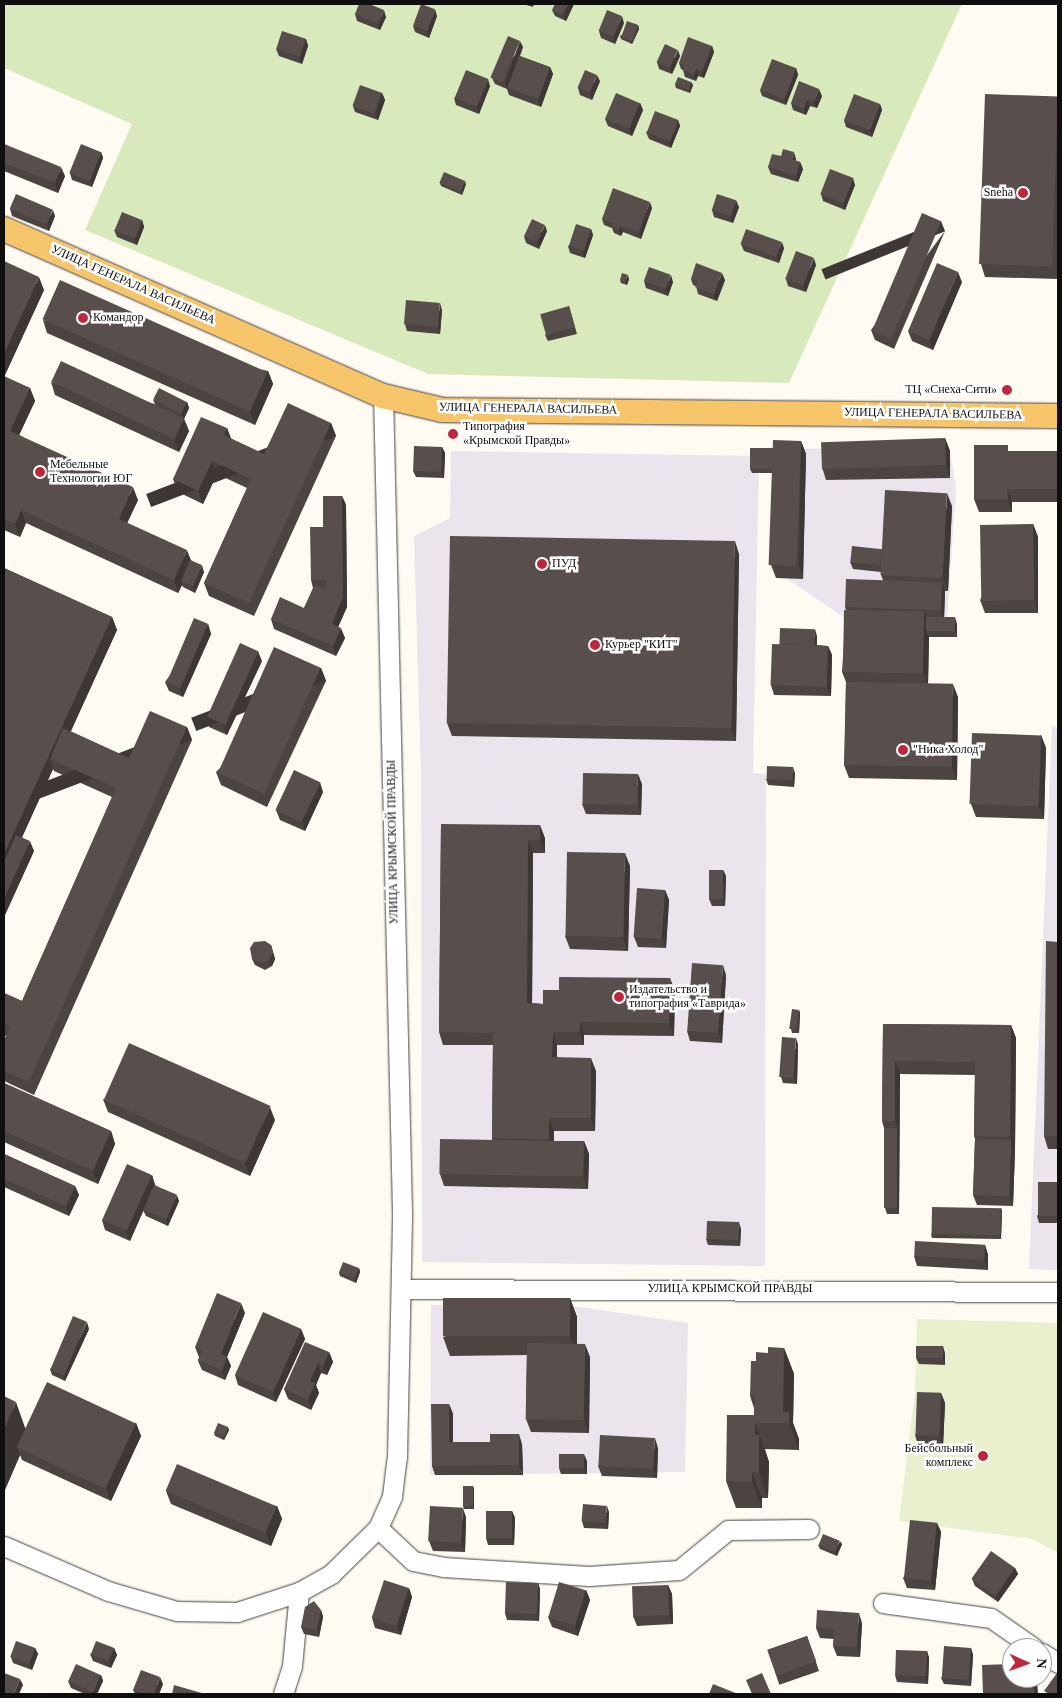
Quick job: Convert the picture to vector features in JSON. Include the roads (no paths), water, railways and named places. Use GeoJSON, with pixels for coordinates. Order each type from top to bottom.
{"type":"FeatureCollection","features":[{"type":"Feature","properties":{"kind":"main road","name":"УЛИЦА ГЕНЕРАЛА ВАСИЛЬЕВА"},"geometry":{"type":"LineString","coordinates":[[4,229],[383,396],[442,410],[1058,416]]}},
{"type":"Feature","properties":{"kind":"street","name":"УЛИЦА КРЫМСКОЙ ПРАВДЫ"},"geometry":{"type":"LineString","coordinates":[[4,1546],[108,1591],[177,1611],[238,1612],[299,1592],[331,1574],[378,1528],[392,1496],[397,1458],[402,1289],[383,396]]}},
{"type":"Feature","properties":{"kind":"street","name":"УЛИЦА КРЫМСКОЙ ПРАВДЫ"},"geometry":{"type":"LineString","coordinates":[[402,1289],[1058,1292]]}},
{"type":"Feature","properties":{"kind":"street"},"geometry":{"type":"LineString","coordinates":[[378,1528],[413,1561],[443,1566],[589,1576],[679,1570],[728,1530],[809,1529]]}},
{"type":"Feature","properties":{"kind":"street"},"geometry":{"type":"LineString","coordinates":[[283,1694],[292,1666],[299,1592]]}},
{"type":"Feature","properties":{"kind":"street"},"geometry":{"type":"LineString","coordinates":[[883,1603],[991,1618],[1020,1638]]}},
{"type":"Feature","properties":{"kind":"place","name":"Sneha"},"geometry":{"type":"Point","coordinates":[1023,193]}},
{"type":"Feature","properties":{"kind":"place","name":"Командор"},"geometry":{"type":"Point","coordinates":[83,318]}},
{"type":"Feature","properties":{"kind":"place","name":"ТЦ «Снеха-Сити»"},"geometry":{"type":"Point","coordinates":[1007,390]}},
{"type":"Feature","properties":{"kind":"place","name":"Типография «Крымской Правды»"},"geometry":{"type":"Point","coordinates":[453,434]}},
{"type":"Feature","properties":{"kind":"place","name":"Мебельные Технологии ЮГ"},"geometry":{"type":"Point","coordinates":[40,472]}},
{"type":"Feature","properties":{"kind":"place","name":"ПУД"},"geometry":{"type":"Point","coordinates":[542,564]}},
{"type":"Feature","properties":{"kind":"place","name":"Курьер \"КИТ\""},"geometry":{"type":"Point","coordinates":[595,645]}},
{"type":"Feature","properties":{"kind":"place","name":"\"Ника Холод\""},"geometry":{"type":"Point","coordinates":[903,750]}},
{"type":"Feature","properties":{"kind":"place","name":"Издательство и типография «Таврида»"},"geometry":{"type":"Point","coordinates":[619,997]}},
{"type":"Feature","properties":{"kind":"place","name":"Бейсбольный комплекс"},"geometry":{"type":"Point","coordinates":[983,1456]}}]}
